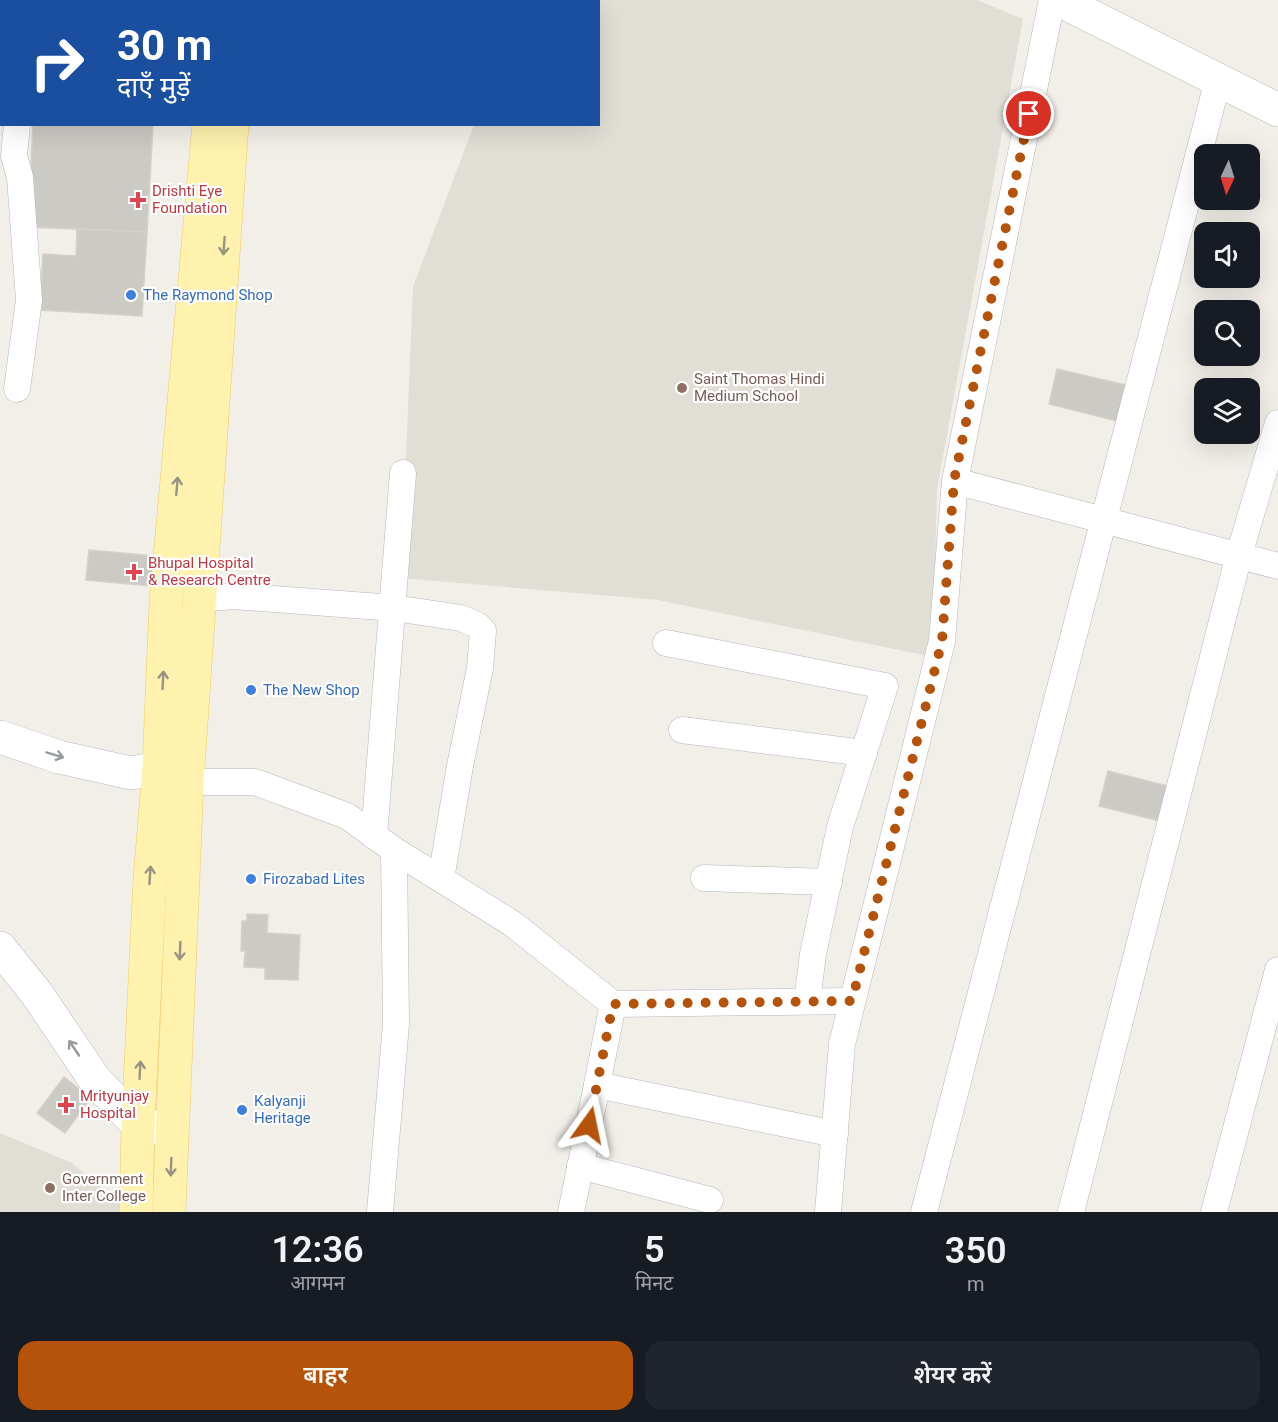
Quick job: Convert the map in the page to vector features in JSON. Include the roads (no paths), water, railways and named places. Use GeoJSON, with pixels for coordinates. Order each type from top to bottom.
{"type":"FeatureCollection","features":[{"type":"Feature","properties":{"kind":"main road"},"geometry":{"type":"LineString","coordinates":[[169,1212],[172,1129],[173,775],[166,602],[208,126]]}},
{"type":"Feature","properties":{"kind":"main road"},"geometry":{"type":"LineString","coordinates":[[136,1212],[150,879],[173,775],[200,599],[232,126]]}},
{"type":"Feature","properties":{"kind":"street"},"geometry":{"type":"LineString","coordinates":[[828,1212],[842,1044],[942,641],[954,481],[1052,0]]}},
{"type":"Feature","properties":{"kind":"street"},"geometry":{"type":"LineString","coordinates":[[1082,6],[1218,80],[1277,104]]}},
{"type":"Feature","properties":{"kind":"street"},"geometry":{"type":"LineString","coordinates":[[924,1212],[1218,80]]}},
{"type":"Feature","properties":{"kind":"street"},"geometry":{"type":"LineString","coordinates":[[17,126],[14,156],[20,177],[29,300],[17,389]]}},
{"type":"Feature","properties":{"kind":"street"},"geometry":{"type":"LineString","coordinates":[[1071,1212],[1239,555],[1278,423]]}},
{"type":"Feature","properties":{"kind":"street"},"geometry":{"type":"LineString","coordinates":[[380,1212],[396,1024],[384,843],[394,608],[403,473]]}},
{"type":"Feature","properties":{"kind":"street"},"geometry":{"type":"LineString","coordinates":[[954,481],[1278,566]]}},
{"type":"Feature","properties":{"kind":"street"},"geometry":{"type":"LineString","coordinates":[[200,599],[233,596],[394,608],[461,618],[477,625],[483,631],[480,668],[460,766],[441,879]]}},
{"type":"Feature","properties":{"kind":"street"},"geometry":{"type":"LineString","coordinates":[[666,643],[885,686],[840,827],[813,954],[807,1001]]}},
{"type":"Feature","properties":{"kind":"street"},"geometry":{"type":"LineString","coordinates":[[682,730],[864,753]]}},
{"type":"Feature","properties":{"kind":"street"},"geometry":{"type":"LineString","coordinates":[[0,737],[59,757],[131,773],[255,782],[347,816],[384,843],[513,924],[613,1004],[852,1001]]}},
{"type":"Feature","properties":{"kind":"street"},"geometry":{"type":"LineString","coordinates":[[704,878],[829,882]]}},
{"type":"Feature","properties":{"kind":"street"},"geometry":{"type":"LineString","coordinates":[[0,948],[37,994],[95,1080],[138,1125],[172,1129]]}},
{"type":"Feature","properties":{"kind":"street"},"geometry":{"type":"LineString","coordinates":[[1214,1212],[1278,970]]}},
{"type":"Feature","properties":{"kind":"street"},"geometry":{"type":"LineString","coordinates":[[571,1212],[613,1004]]}},
{"type":"Feature","properties":{"kind":"street"},"geometry":{"type":"LineString","coordinates":[[597,1085],[836,1134]]}},
{"type":"Feature","properties":{"kind":"street"},"geometry":{"type":"LineString","coordinates":[[580,1166],[710,1200]]}},
{"type":"Feature","properties":{"kind":"place","name":"Drishti Eye Foundation"},"geometry":{"type":"Point","coordinates":[138,200]}},
{"type":"Feature","properties":{"kind":"place","name":"The Raymond Shop"},"geometry":{"type":"Point","coordinates":[131,295]}},
{"type":"Feature","properties":{"kind":"place","name":"Saint Thomas Hindi Medium School"},"geometry":{"type":"Point","coordinates":[682,388]}},
{"type":"Feature","properties":{"kind":"place","name":"Bhupal Hospital & Research Centre"},"geometry":{"type":"Point","coordinates":[134,572]}},
{"type":"Feature","properties":{"kind":"place","name":"The New Shop"},"geometry":{"type":"Point","coordinates":[251,690]}},
{"type":"Feature","properties":{"kind":"place","name":"Firozabad Lites"},"geometry":{"type":"Point","coordinates":[251,879]}},
{"type":"Feature","properties":{"kind":"place","name":"Mrityunjay Hospital"},"geometry":{"type":"Point","coordinates":[66,1105]}},
{"type":"Feature","properties":{"kind":"place","name":"Kalyanji Heritage"},"geometry":{"type":"Point","coordinates":[242,1110]}},
{"type":"Feature","properties":{"kind":"place","name":"Government Inter College"},"geometry":{"type":"Point","coordinates":[50,1188]}}]}
